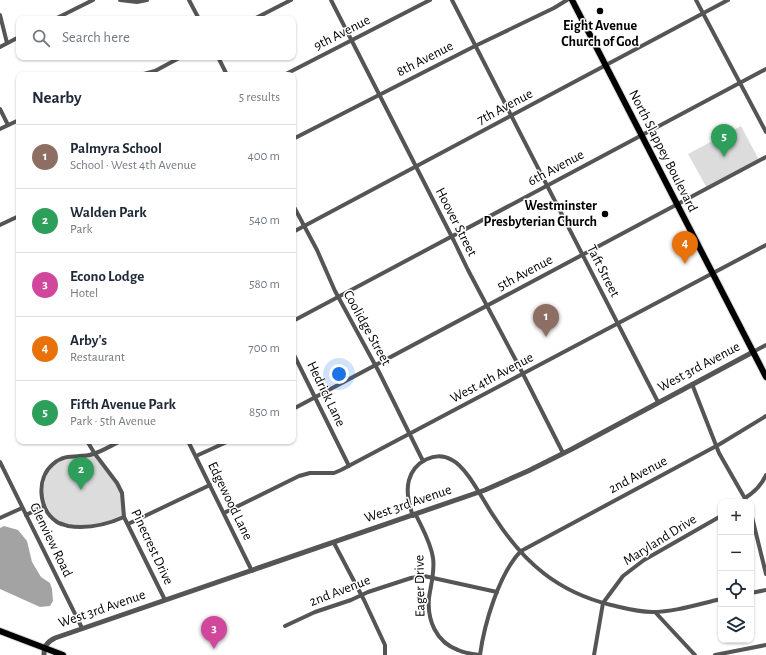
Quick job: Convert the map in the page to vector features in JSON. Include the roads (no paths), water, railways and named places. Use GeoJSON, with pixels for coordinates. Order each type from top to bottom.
{"type":"FeatureCollection","features":[{"type":"Feature","properties":{"kind":"main road","name":"North Slappey Boulevard"},"geometry":{"type":"LineString","coordinates":[[572,0],[766,377]]}},
{"type":"Feature","properties":{"kind":"main road"},"geometry":{"type":"LineString","coordinates":[[0,631],[44,652],[63,655]]}},
{"type":"Feature","properties":{"kind":"street"},"geometry":{"type":"LineString","coordinates":[[61,16],[93,0]]}},
{"type":"Feature","properties":{"kind":"street"},"geometry":{"type":"LineString","coordinates":[[120,0],[138,2],[147,0]]}},
{"type":"Feature","properties":{"kind":"street"},"geometry":{"type":"LineString","coordinates":[[189,0],[197,16]]}},
{"type":"Feature","properties":{"kind":"street"},"geometry":{"type":"LineString","coordinates":[[260,16],[291,0]]}},
{"type":"Feature","properties":{"kind":"street","name":"Hoover Street"},"geometry":{"type":"LineString","coordinates":[[331,0],[563,453]]}},
{"type":"Feature","properties":{"kind":"street","name":"9th Avenue"},"geometry":{"type":"LineString","coordinates":[[290,72],[430,0]]}},
{"type":"Feature","properties":{"kind":"street","name":"Taft Street"},"geometry":{"type":"LineString","coordinates":[[452,0],[658,402]]}},
{"type":"Feature","properties":{"kind":"street","name":"8th Avenue"},"geometry":{"type":"LineString","coordinates":[[296,137],[379,94],[554,8],[567,0]]}},
{"type":"Feature","properties":{"kind":"street"},"geometry":{"type":"LineString","coordinates":[[696,0],[766,132]]}},
{"type":"Feature","properties":{"kind":"street","name":"7th Avenue"},"geometry":{"type":"LineString","coordinates":[[296,230],[728,0]]}},
{"type":"Feature","properties":{"kind":"street"},"geometry":{"type":"LineString","coordinates":[[0,15],[7,43]]}},
{"type":"Feature","properties":{"kind":"street"},"geometry":{"type":"LineString","coordinates":[[0,47],[16,38]]}},
{"type":"Feature","properties":{"kind":"street"},"geometry":{"type":"LineString","coordinates":[[151,72],[175,60]]}},
{"type":"Feature","properties":{"kind":"street"},"geometry":{"type":"LineString","coordinates":[[220,60],[226,72]]}},
{"type":"Feature","properties":{"kind":"street","name":"6th Avenue"},"geometry":{"type":"LineString","coordinates":[[296,319],[766,69]]}},
{"type":"Feature","properties":{"kind":"street"},"geometry":{"type":"LineString","coordinates":[[0,109],[8,125]]}},
{"type":"Feature","properties":{"kind":"street"},"geometry":{"type":"LineString","coordinates":[[0,129],[16,121]]}},
{"type":"Feature","properties":{"kind":"street","name":"5th Avenue"},"geometry":{"type":"LineString","coordinates":[[296,408],[766,157]]}},
{"type":"Feature","properties":{"kind":"street","name":"Coolidge Street"},"geometry":{"type":"LineString","coordinates":[[296,211],[317,250],[338,298],[376,366],[411,434],[423,461]]}},
{"type":"Feature","properties":{"kind":"street"},"geometry":{"type":"LineString","coordinates":[[0,225],[16,217]]}},
{"type":"Feature","properties":{"kind":"street","name":"West 4th Avenue"},"geometry":{"type":"LineString","coordinates":[[224,514],[299,476],[315,472],[334,473],[349,466],[766,245]]}},
{"type":"Feature","properties":{"kind":"street","name":"West 3rd Avenue"},"geometry":{"type":"LineString","coordinates":[[44,652],[49,641],[82,628],[334,543],[507,481],[563,453],[766,345]]}},
{"type":"Feature","properties":{"kind":"street","name":"Hedrick Lane"},"geometry":{"type":"LineString","coordinates":[[296,359],[349,466]]}},
{"type":"Feature","properties":{"kind":"street"},"geometry":{"type":"LineString","coordinates":[[692,384],[716,447],[746,499]]}},
{"type":"Feature","properties":{"kind":"street","name":"2nd Avenue"},"geometry":{"type":"LineString","coordinates":[[520,552],[716,447],[766,416]]}},
{"type":"Feature","properties":{"kind":"street","name":"Pinecrest Drive"},"geometry":{"type":"LineString","coordinates":[[89,444],[94,454],[114,478],[120,488],[124,517],[165,600]]}},
{"type":"Feature","properties":{"kind":"street"},"geometry":{"type":"LineString","coordinates":[[115,444],[94,454],[85,456],[68,456],[57,461],[43,476],[41,485],[42,498],[47,512],[57,522],[79,527],[106,524],[124,517]]}},
{"type":"Feature","properties":{"kind":"street","name":"Edgewood Lane"},"geometry":{"type":"LineString","coordinates":[[190,444],[252,571]]}},
{"type":"Feature","properties":{"kind":"street"},"geometry":{"type":"LineString","coordinates":[[196,456],[222,444]]}},
{"type":"Feature","properties":{"kind":"street"},"geometry":{"type":"LineString","coordinates":[[423,461],[438,456],[451,459],[460,465],[479,492],[502,530],[520,552],[545,575],[578,595],[603,603],[640,611],[655,612],[718,600]]}},
{"type":"Feature","properties":{"kind":"street","name":"Eager Drive"},"geometry":{"type":"LineString","coordinates":[[423,461],[416,468],[409,480],[408,497],[414,515],[431,550],[433,558],[433,578],[429,598],[429,613],[434,628],[442,639],[459,651],[480,655]]}},
{"type":"Feature","properties":{"kind":"street","name":"Glenview Road"},"geometry":{"type":"LineString","coordinates":[[0,462],[82,628]]}},
{"type":"Feature","properties":{"kind":"street"},"geometry":{"type":"LineString","coordinates":[[749,499],[763,482],[766,475]]}},
{"type":"Feature","properties":{"kind":"street"},"geometry":{"type":"LineString","coordinates":[[128,524],[210,485]]}},
{"type":"Feature","properties":{"kind":"street"},"geometry":{"type":"LineString","coordinates":[[756,491],[766,485]]}},
{"type":"Feature","properties":{"kind":"street"},"geometry":{"type":"LineString","coordinates":[[26,515],[44,506]]}},
{"type":"Feature","properties":{"kind":"street"},"geometry":{"type":"LineString","coordinates":[[0,518],[22,508]]}},
{"type":"Feature","properties":{"kind":"street","name":"Maryland Drive"},"geometry":{"type":"LineString","coordinates":[[594,655],[603,603],[623,576],[644,560],[718,518]]}},
{"type":"Feature","properties":{"kind":"street"},"geometry":{"type":"LineString","coordinates":[[754,525],[766,574]]}},
{"type":"Feature","properties":{"kind":"street"},"geometry":{"type":"LineString","coordinates":[[334,543],[385,645],[386,655]]}},
{"type":"Feature","properties":{"kind":"street"},"geometry":{"type":"LineString","coordinates":[[480,655],[490,611],[497,592],[509,567],[520,552]]}},
{"type":"Feature","properties":{"kind":"street","name":"2nd Avenue"},"geometry":{"type":"LineString","coordinates":[[285,626],[315,612],[351,600],[396,582],[411,578],[424,576],[497,592]]}},
{"type":"Feature","properties":{"kind":"street"},"geometry":{"type":"LineString","coordinates":[[754,592],[766,590]]}},
{"type":"Feature","properties":{"kind":"street"},"geometry":{"type":"LineString","coordinates":[[655,612],[695,655]]}},
{"type":"Feature","properties":{"kind":"street"},"geometry":{"type":"LineString","coordinates":[[715,655],[766,645]]}},
{"type":"Feature","properties":{"kind":"place","name":"Eight Avenue Church of God"},"geometry":{"type":"Point","coordinates":[600,11]}},
{"type":"Feature","properties":{"kind":"place","name":"Fifth Avenue Park"},"geometry":{"type":"Point","coordinates":[724,157]}},
{"type":"Feature","properties":{"kind":"place","name":"Westminster Presbyterian Church"},"geometry":{"type":"Point","coordinates":[605,214]}},
{"type":"Feature","properties":{"kind":"place","name":"Arby's"},"geometry":{"type":"Point","coordinates":[685,264]}},
{"type":"Feature","properties":{"kind":"place","name":"Palmyra School"},"geometry":{"type":"Point","coordinates":[546,337]}},
{"type":"Feature","properties":{"kind":"place","name":"Walden Park"},"geometry":{"type":"Point","coordinates":[81,490]}},
{"type":"Feature","properties":{"kind":"place","name":"Econo Lodge"},"geometry":{"type":"Point","coordinates":[214,649]}}]}
